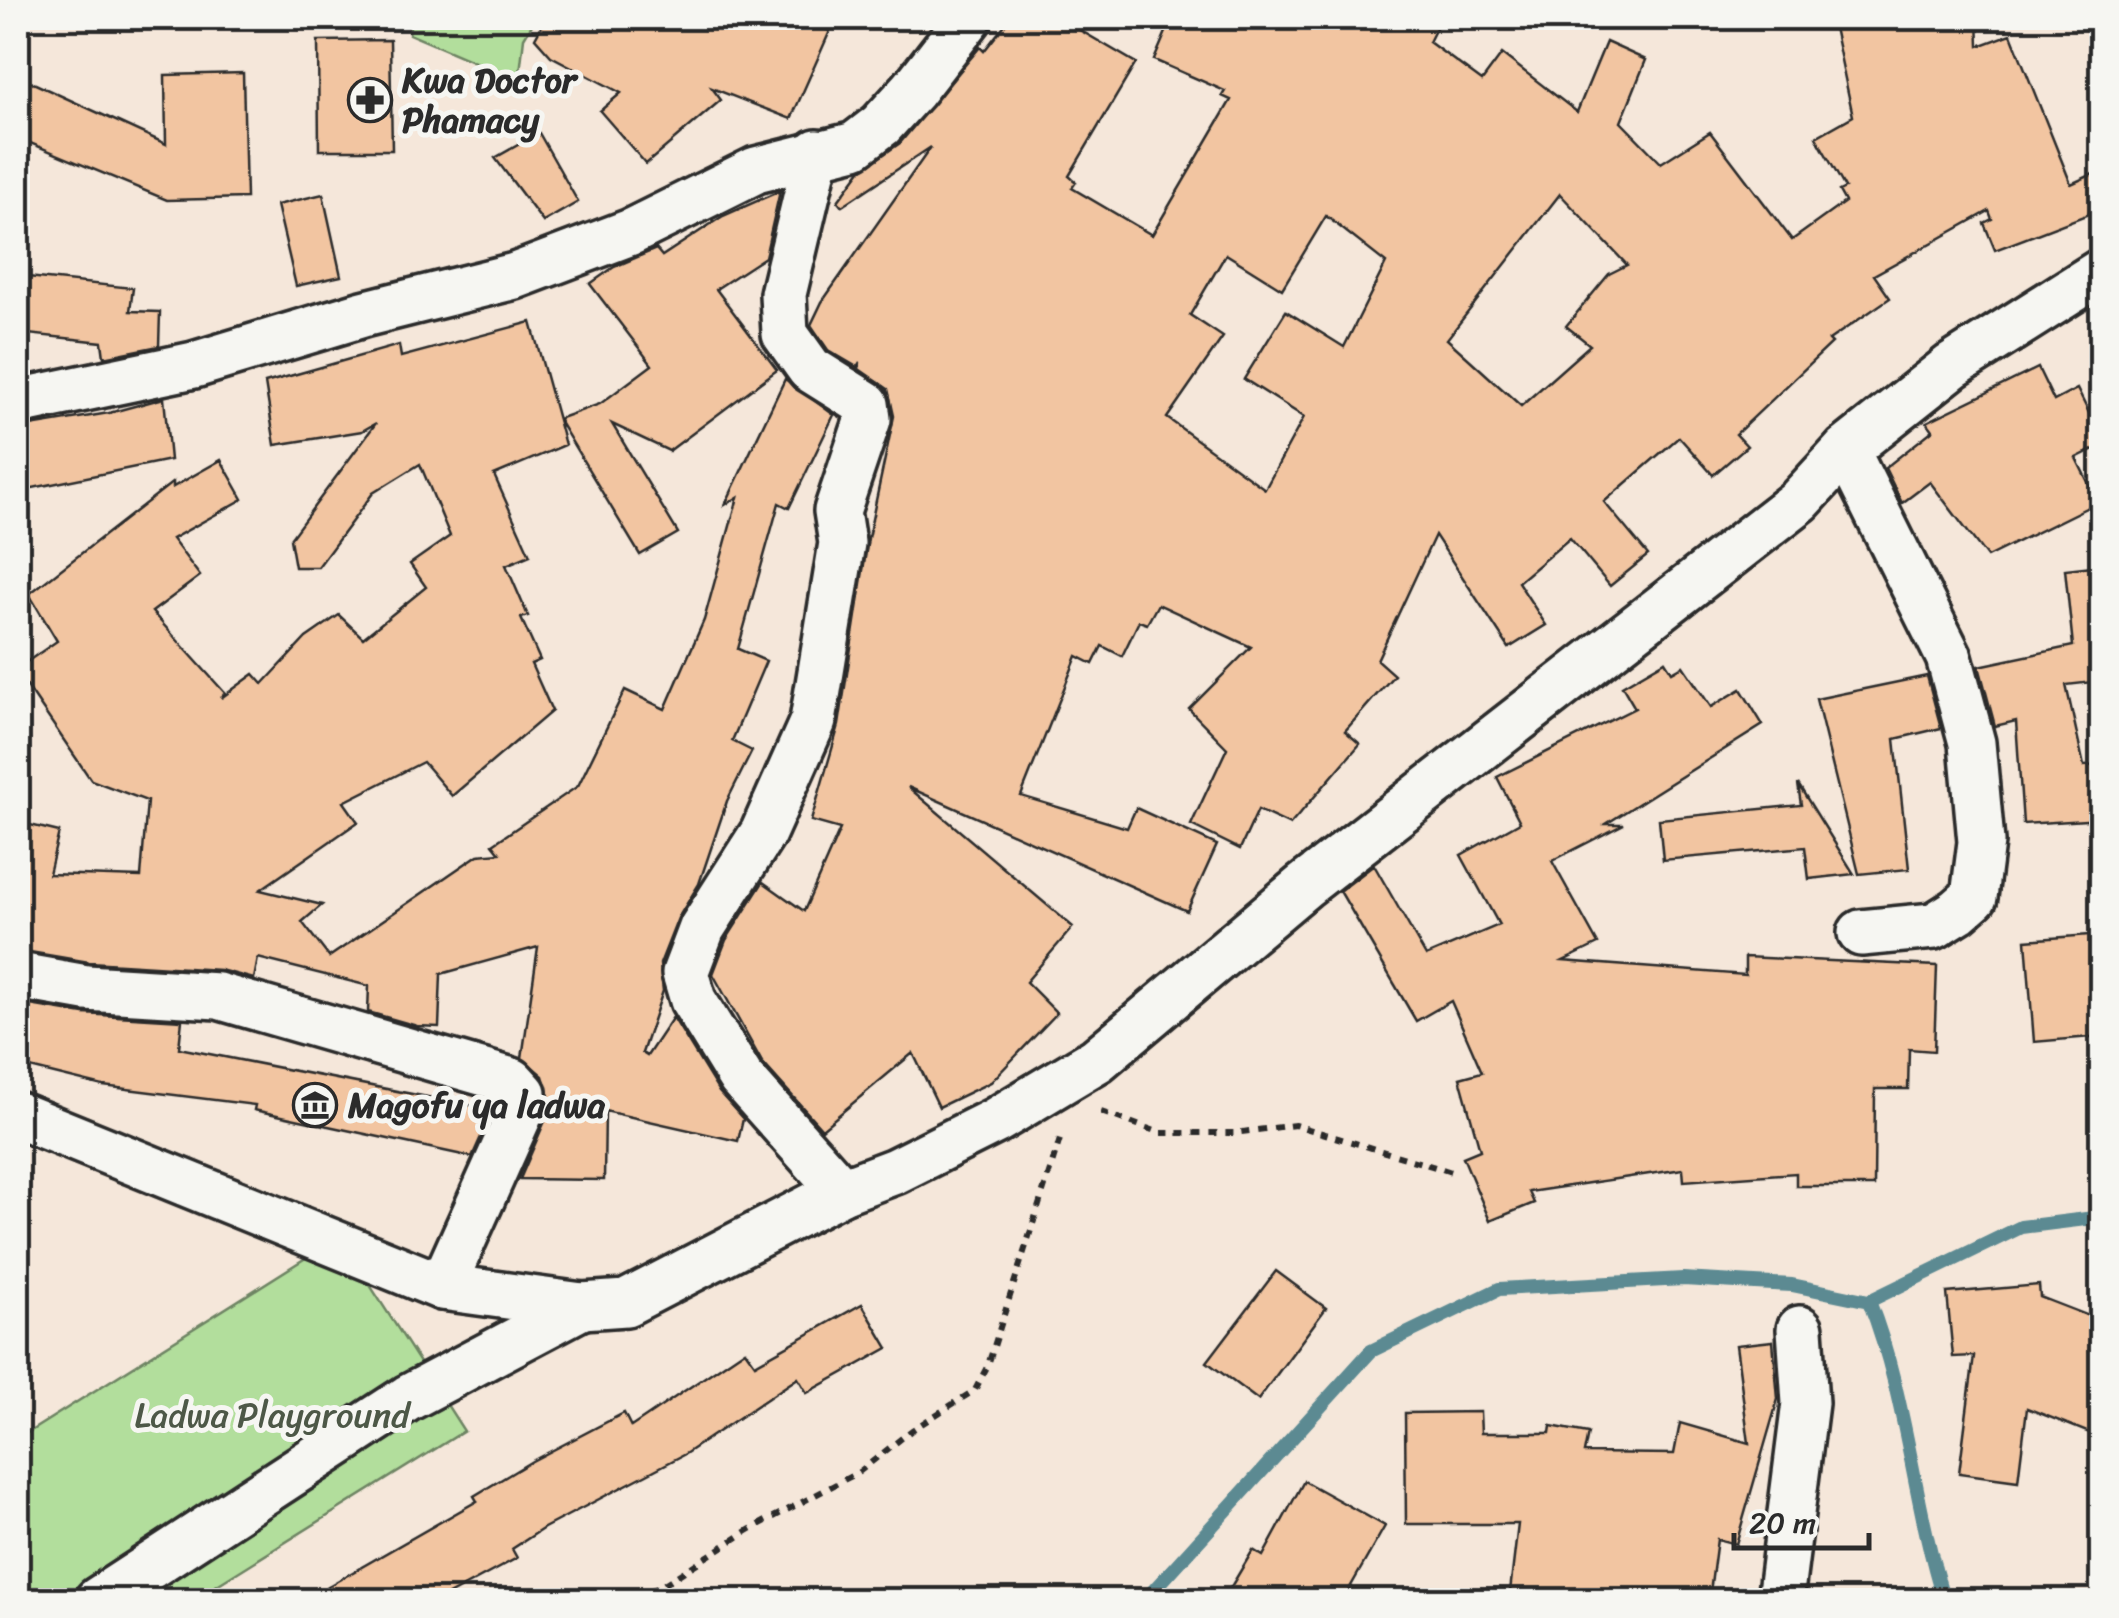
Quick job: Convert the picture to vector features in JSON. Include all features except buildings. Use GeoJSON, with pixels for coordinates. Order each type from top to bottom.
{"type":"FeatureCollection","features":[{"type":"Feature","properties":{"kind":"street"},"geometry":{"type":"LineString","coordinates":[[18,402],[194,364],[516,276],[616,238],[756,170],[855,144],[881,125],[969,18]]}},
{"type":"Feature","properties":{"kind":"street"},"geometry":{"type":"LineString","coordinates":[[817,152],[783,294],[785,334],[810,369],[866,404],[868,419],[836,511],[842,543],[813,722],[762,833],[702,928],[685,973],[693,1000],[741,1078],[842,1191]]}},
{"type":"Feature","properties":{"kind":"street"},"geometry":{"type":"LineString","coordinates":[[18,1114],[442,1287],[582,1306],[626,1303],[842,1191],[895,1172],[995,1121],[1097,1060],[1304,886],[1800,500],[1846,450],[1952,366],[2102,271]]}},
{"type":"Feature","properties":{"kind":"street"},"geometry":{"type":"LineString","coordinates":[[1846,450],[1902,554],[1949,657],[1972,742],[1980,842],[1974,896],[1958,911],[1934,926],[1861,933]]}},
{"type":"Feature","properties":{"kind":"street"},"geometry":{"type":"LineString","coordinates":[[18,976],[86,988],[218,996],[512,1081],[523,1094],[521,1111],[442,1287]]}},
{"type":"Feature","properties":{"kind":"street"},"geometry":{"type":"LineString","coordinates":[[98,1600],[408,1398],[582,1306]]}},
{"type":"Feature","properties":{"kind":"street"},"geometry":{"type":"LineString","coordinates":[[1780,1600],[1805,1403],[1800,1329]]}},
{"type":"Feature","properties":{"kind":"path"},"geometry":{"type":"LineString","coordinates":[[619,1600],[658,1588],[750,1530],[859,1472],[912,1430],[974,1390],[988,1365],[1071,1103],[1097,1060]]}},
{"type":"Feature","properties":{"kind":"path"},"geometry":{"type":"LineString","coordinates":[[1071,1103],[1161,1134],[1235,1133],[1296,1125],[1455,1174]]}},
{"type":"Feature","properties":{"kind":"path"},"geometry":{"type":"LineString","coordinates":[[18,1588],[20,1600]]}},
{"type":"Feature","properties":{"kind":"green space"},"geometry":{"type":"Polygon","coordinates":[[[411,18],[536,18],[524,38],[519,81],[409,34],[411,18]]]}},
{"type":"Feature","properties":{"kind":"green space","name":"Ladwa Playground"},"geometry":{"type":"Polygon","coordinates":[[[339,1237],[464,1431],[193,1600],[18,1600],[18,1439],[339,1237]]]}},
{"type":"Feature","properties":{"kind":"waterway"},"geometry":{"type":"LineString","coordinates":[[1869,1301],[2021,1227],[2102,1217]]}},
{"type":"Feature","properties":{"kind":"waterway"},"geometry":{"type":"LineString","coordinates":[[1145,1600],[1371,1351],[1499,1289],[1683,1279],[1792,1285],[1869,1301],[1892,1374],[1944,1600]]}},
{"type":"Feature","properties":{"kind":"place","name":"Kwa Doctor Phamacy"},"geometry":{"type":"Point","coordinates":[370,100]}},
{"type":"Feature","properties":{"kind":"place","name":"Magofu ya ladwa"},"geometry":{"type":"Point","coordinates":[315,1105]}}]}
